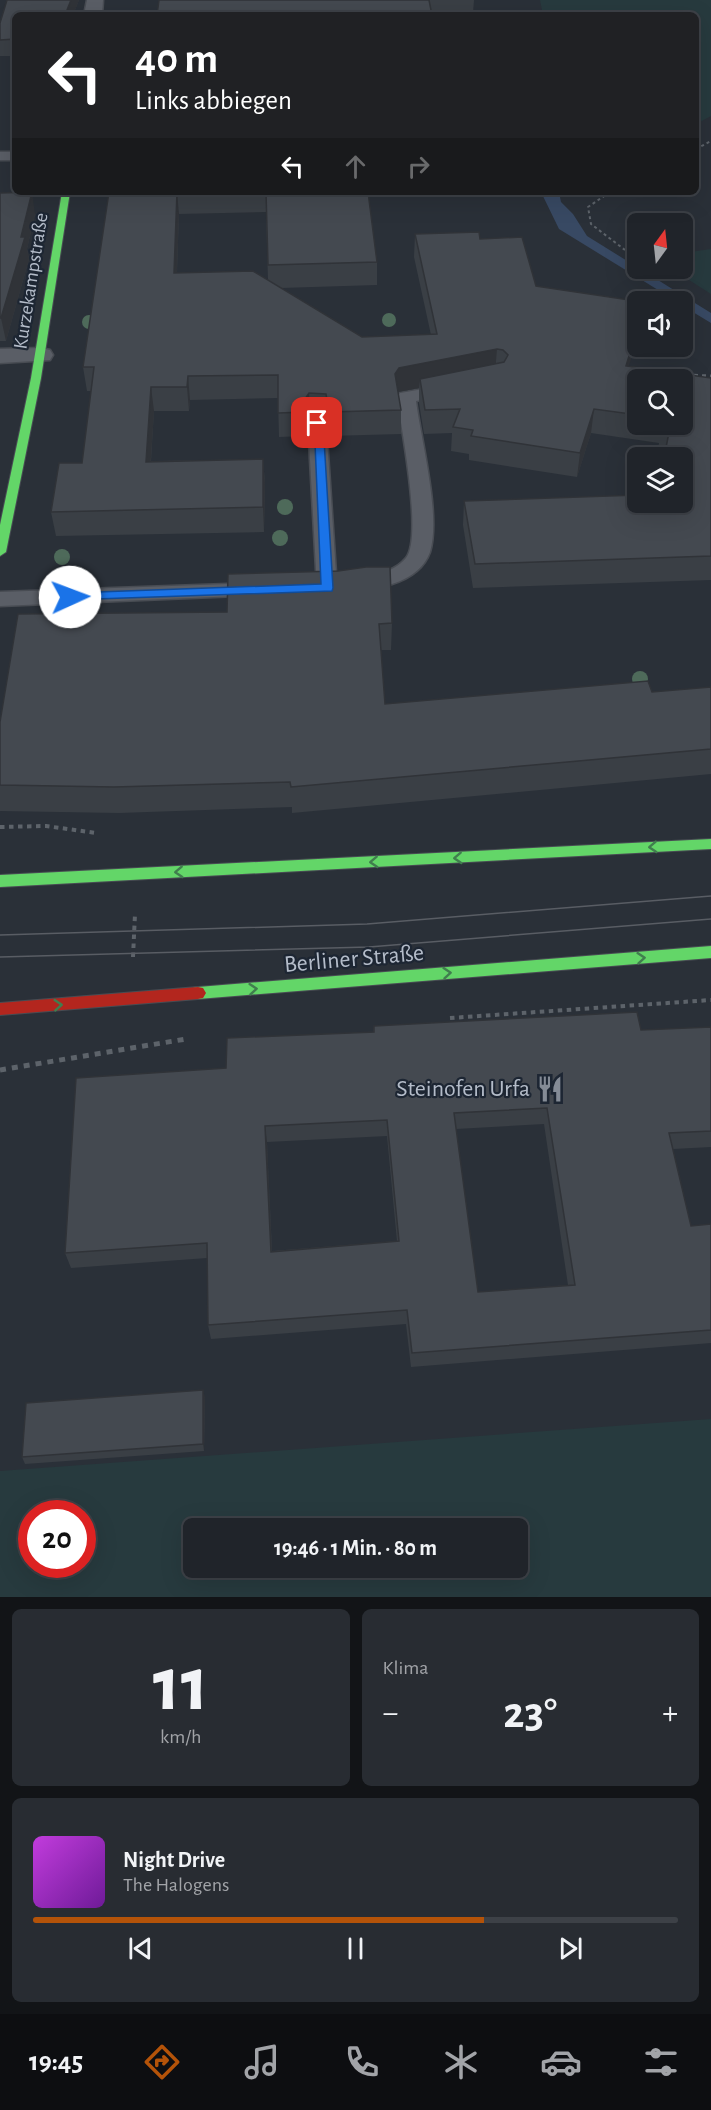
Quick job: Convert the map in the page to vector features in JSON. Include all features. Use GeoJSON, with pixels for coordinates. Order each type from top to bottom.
{"type":"FeatureCollection","features":[{"type":"Feature","properties":{"kind":"main road","name":"Kurzekampstraße"},"geometry":{"type":"LineString","coordinates":[[0,552],[2,522],[18,468],[41,355],[66,195]]}},
{"type":"Feature","properties":{"kind":"main road"},"geometry":{"type":"LineString","coordinates":[[0,881],[711,844]]}},
{"type":"Feature","properties":{"kind":"main road","name":"Berliner Straße"},"geometry":{"type":"LineString","coordinates":[[0,1010],[711,952]]}},
{"type":"Feature","properties":{"kind":"street"},"geometry":{"type":"LineString","coordinates":[[0,356],[41,355]]}},
{"type":"Feature","properties":{"kind":"lane"},"geometry":{"type":"LineString","coordinates":[[304,589],[378,583],[402,572],[418,556],[424,528],[406,398],[472,385]]}},
{"type":"Feature","properties":{"kind":"lane"},"geometry":{"type":"LineString","coordinates":[[317,423],[327,588]]}},
{"type":"Feature","properties":{"kind":"lane"},"geometry":{"type":"LineString","coordinates":[[0,600],[281,590]]}},
{"type":"Feature","properties":{"kind":"path"},"geometry":{"type":"LineString","coordinates":[[606,195],[588,207],[591,224],[624,250]]}},
{"type":"Feature","properties":{"kind":"path"},"geometry":{"type":"LineString","coordinates":[[693,375],[711,376]]}},
{"type":"Feature","properties":{"kind":"path"},"geometry":{"type":"LineString","coordinates":[[133,954],[135,920]]}},
{"type":"Feature","properties":{"kind":"path"},"geometry":{"type":"LineString","coordinates":[[439,1018],[711,1000]]}},
{"type":"Feature","properties":{"kind":"path"},"geometry":{"type":"LineString","coordinates":[[0,1070],[194,1038]]}},
{"type":"Feature","properties":{"kind":"green space"},"geometry":{"type":"Polygon","coordinates":[[[540,0],[711,0],[711,116],[699,122],[699,12],[542,12],[540,0]]]}},
{"type":"Feature","properties":{"kind":"green space"},"geometry":{"type":"Polygon","coordinates":[[[711,249],[711,294],[688,279],[693,279],[693,252],[711,249]]]}},
{"type":"Feature","properties":{"kind":"green space"},"geometry":{"type":"Polygon","coordinates":[[[711,1419],[711,1597],[0,1597],[0,1471],[711,1419]]]}},
{"type":"Feature","properties":{"kind":"water"},"geometry":{"type":"Polygon","coordinates":[[[542,195],[560,195],[561,202],[573,214],[587,236],[627,261],[627,271],[559,229],[542,195]]]}},
{"type":"Feature","properties":{"kind":"water"},"geometry":{"type":"Polygon","coordinates":[[[640,279],[656,279],[676,291],[660,291],[640,279]]]}},
{"type":"Feature","properties":{"kind":"water"},"geometry":{"type":"Polygon","coordinates":[[[693,302],[711,313],[711,323],[693,312],[693,302]]]}},
{"type":"Feature","properties":{"kind":"building"},"geometry":{"type":"Polygon","coordinates":[[[7,0],[71,0],[66,12],[12,12],[12,39],[0,40],[0,23],[7,0]]]}},
{"type":"Feature","properties":{"kind":"building"},"geometry":{"type":"Polygon","coordinates":[[[159,0],[429,0],[431,12],[157,12],[159,0]]]}},
{"type":"Feature","properties":{"kind":"building"},"geometry":{"type":"Polygon","coordinates":[[[0,193],[31,195],[21,237],[25,237],[1,318],[0,318],[0,193]]]}},
{"type":"Feature","properties":{"kind":"building"},"geometry":{"type":"Polygon","coordinates":[[[109,195],[177,195],[174,273],[253,271],[362,337],[437,334],[415,234],[479,232],[480,239],[522,237],[536,286],[627,300],[629,357],[626,366],[647,369],[627,369],[627,414],[594,409],[580,453],[471,436],[473,430],[453,427],[460,409],[425,410],[420,379],[504,362],[508,355],[503,350],[497,349],[399,368],[395,374],[401,410],[329,412],[326,394],[309,393],[305,399],[306,412],[278,413],[278,375],[188,376],[187,387],[151,387],[146,462],[263,459],[263,507],[51,512],[59,463],[82,463],[94,367],[83,367],[109,195]]]}},
{"type":"Feature","properties":{"kind":"building"},"geometry":{"type":"Polygon","coordinates":[[[266,195],[368,195],[377,262],[268,265],[266,195]]]}},
{"type":"Feature","properties":{"kind":"building"},"geometry":{"type":"Polygon","coordinates":[[[693,375],[711,378],[711,556],[475,564],[464,501],[627,495],[627,513],[693,513],[693,447],[666,447],[668,435],[693,435],[693,375]]]}},
{"type":"Feature","properties":{"kind":"building"},"geometry":{"type":"Polygon","coordinates":[[[366,567],[390,567],[392,623],[379,624],[385,704],[648,681],[652,692],[711,687],[711,749],[291,787],[290,782],[114,787],[0,785],[0,722],[18,614],[227,612],[228,574],[338,571],[366,567]]]}},
{"type":"Feature","properties":{"kind":"building"},"geometry":{"type":"Polygon","coordinates":[[[637,1012],[641,1030],[711,1027],[711,1131],[669,1133],[691,1226],[711,1224],[711,1330],[412,1353],[407,1310],[208,1325],[207,1243],[65,1253],[76,1078],[226,1068],[227,1038],[374,1032],[374,1026],[637,1012]],[[547,1108],[454,1113],[478,1292],[575,1285],[547,1108]],[[387,1120],[265,1126],[271,1252],[399,1241],[387,1120]]]}},
{"type":"Feature","properties":{"kind":"building"},"geometry":{"type":"Polygon","coordinates":[[[203,1390],[203,1444],[22,1457],[26,1403],[203,1390]]]}},
{"type":"Feature","properties":{"kind":"tram line"},"geometry":{"type":"LineString","coordinates":[[0,935],[367,924],[711,896]]}},
{"type":"Feature","properties":{"kind":"tram line"},"geometry":{"type":"LineString","coordinates":[[0,957],[369,947],[711,919]]}},
{"type":"Feature","properties":{"kind":"traffic: fast"},"geometry":{"type":"LineString","coordinates":[[0,552],[36,378],[66,195]]}},
{"type":"Feature","properties":{"kind":"traffic: fast"},"geometry":{"type":"LineString","coordinates":[[0,881],[711,844]]}},
{"type":"Feature","properties":{"kind":"traffic: fast"},"geometry":{"type":"LineString","coordinates":[[198,993],[711,952]]}},
{"type":"Feature","properties":{"kind":"traffic: jam"},"geometry":{"type":"LineString","coordinates":[[0,1009],[198,993]]}},
{"type":"Feature","properties":{"kind":"place","name":"Steinofen Urfa"},"geometry":{"type":"Point","coordinates":[550,1089]}},
{"type":"Feature","properties":{"kind":"route"},"geometry":{"type":"LineString","coordinates":[[70,597],[327,588],[317,423]]}}]}
